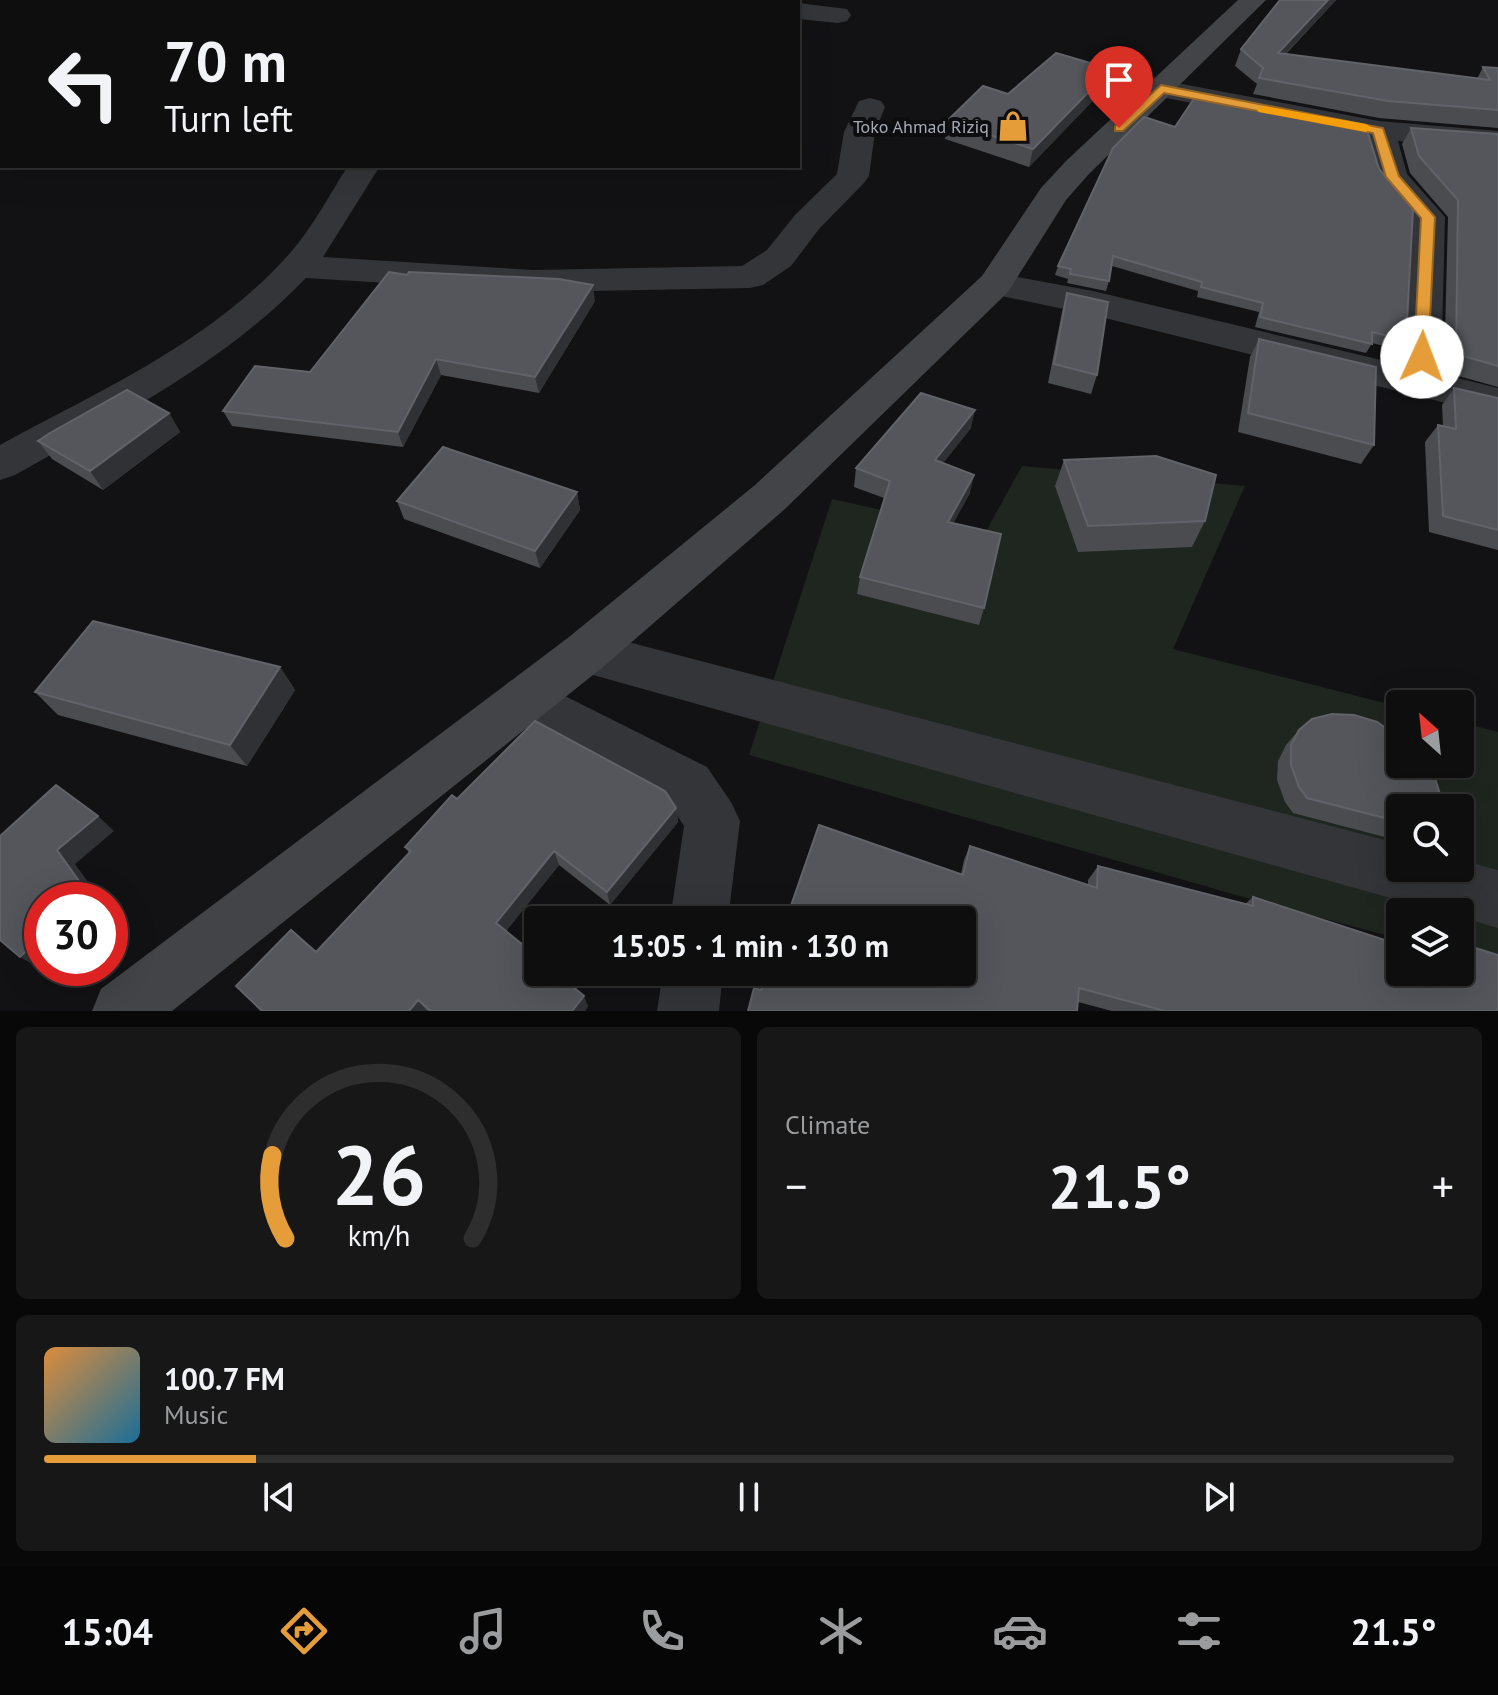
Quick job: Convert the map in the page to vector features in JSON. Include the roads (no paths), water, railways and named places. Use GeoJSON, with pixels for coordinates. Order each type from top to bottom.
{"type":"FeatureCollection","features":[{"type":"Feature","properties":{"kind":"street"},"geometry":{"type":"LineString","coordinates":[[123,1011],[586,652],[770,497],[995,284],[1065,182],[1253,0]]}},
{"type":"Feature","properties":{"kind":"street"},"geometry":{"type":"LineString","coordinates":[[800,11],[838,15]]}},
{"type":"Feature","properties":{"kind":"street"},"geometry":{"type":"LineString","coordinates":[[1161,89],[1379,130],[1498,140]]}},
{"type":"Feature","properties":{"kind":"street"},"geometry":{"type":"LineString","coordinates":[[298,267],[533,281],[750,277],[779,258],[807,222],[853,176],[860,125],[870,107]]}},
{"type":"Feature","properties":{"kind":"street"},"geometry":{"type":"LineString","coordinates":[[1379,130],[1392,177],[1428,217],[1421,385]]}},
{"type":"Feature","properties":{"kind":"street"},"geometry":{"type":"LineString","coordinates":[[0,464],[213,342],[298,267],[363,168]]}},
{"type":"Feature","properties":{"kind":"street"},"geometry":{"type":"LineString","coordinates":[[995,284],[1093,303],[1498,402]]}},
{"type":"Feature","properties":{"kind":"street"},"geometry":{"type":"LineString","coordinates":[[586,652],[1498,899]]}},
{"type":"Feature","properties":{"kind":"street"},"geometry":{"type":"LineString","coordinates":[[525,699],[688,785],[712,821],[701,906]]}},
{"type":"Feature","properties":{"kind":"street"},"geometry":{"type":"LineString","coordinates":[[688,1011],[691,986]]}},
{"type":"Feature","properties":{"kind":"place","name":"Toko Ahmad Riziq"},"geometry":{"type":"Point","coordinates":[1013,126]}}]}
